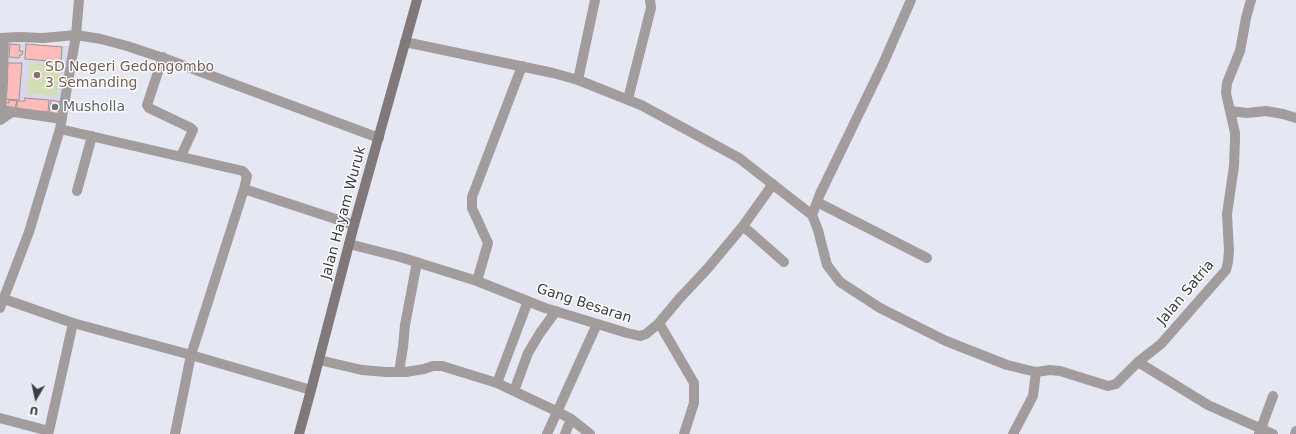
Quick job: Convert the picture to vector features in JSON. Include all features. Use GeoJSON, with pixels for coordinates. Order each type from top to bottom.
{"type":"FeatureCollection","features":[{"type":"Feature","properties":{"kind":"main road","name":"Jalan Hayam Wuruk"},"geometry":{"type":"LineString","coordinates":[[299,434],[354,225],[417,0]]}},
{"type":"Feature","properties":{"kind":"street"},"geometry":{"type":"LineString","coordinates":[[79,0],[76,35],[61,124],[30,232],[3,297],[73,323],[191,354],[311,390]]}},
{"type":"Feature","properties":{"kind":"street"},"geometry":{"type":"LineString","coordinates":[[578,80],[595,0]]}},
{"type":"Feature","properties":{"kind":"street"},"geometry":{"type":"LineString","coordinates":[[628,99],[651,8],[650,0]]}},
{"type":"Feature","properties":{"kind":"street"},"geometry":{"type":"LineString","coordinates":[[812,214],[883,64],[911,0]]}},
{"type":"Feature","properties":{"kind":"street","name":"Jalan Satria"},"geometry":{"type":"LineString","coordinates":[[1036,372],[1050,370],[1060,371],[1104,386],[1111,386],[1119,381],[1138,362],[1168,337],[1226,270],[1229,251],[1227,214],[1235,149],[1235,133],[1226,93],[1228,83],[1240,51],[1251,0]]}},
{"type":"Feature","properties":{"kind":"street"},"geometry":{"type":"LineString","coordinates":[[175,434],[191,354],[248,176],[243,171],[92,136],[61,124],[12,112],[0,113],[3,83],[2,38],[43,38],[76,35],[101,39],[163,57],[378,138]]}},
{"type":"Feature","properties":{"kind":"street"},"geometry":{"type":"LineString","coordinates":[[405,42],[522,66],[578,80],[641,105],[739,158],[812,214],[818,230],[827,265],[840,282],[880,308],[946,341],[1007,365],[1036,372],[1033,396],[1013,434]]}},
{"type":"Feature","properties":{"kind":"street"},"geometry":{"type":"LineString","coordinates":[[163,57],[147,105],[149,108],[193,130],[181,156]]}},
{"type":"Feature","properties":{"kind":"street"},"geometry":{"type":"LineString","coordinates":[[477,281],[488,243],[472,208],[472,197],[522,66]]}},
{"type":"Feature","properties":{"kind":"street"},"geometry":{"type":"LineString","coordinates":[[1230,111],[1247,113],[1266,111],[1296,118]]}},
{"type":"Feature","properties":{"kind":"street"},"geometry":{"type":"LineString","coordinates":[[76,191],[92,136]]}},
{"type":"Feature","properties":{"kind":"street","name":"Gang Besaran"},"geometry":{"type":"LineString","coordinates":[[349,244],[417,262],[477,281],[556,311],[640,336],[646,334],[659,323],[678,299],[708,268],[743,226],[773,184]]}},
{"type":"Feature","properties":{"kind":"street"},"geometry":{"type":"LineString","coordinates":[[244,188],[354,225]]}},
{"type":"Feature","properties":{"kind":"street"},"geometry":{"type":"LineString","coordinates":[[817,202],[927,258]]}},
{"type":"Feature","properties":{"kind":"street"},"geometry":{"type":"LineString","coordinates":[[743,226],[784,262]]}},
{"type":"Feature","properties":{"kind":"street"},"geometry":{"type":"LineString","coordinates":[[399,372],[405,325],[417,262]]}},
{"type":"Feature","properties":{"kind":"street"},"geometry":{"type":"LineString","coordinates":[[497,382],[528,301]]}},
{"type":"Feature","properties":{"kind":"street"},"geometry":{"type":"LineString","coordinates":[[514,391],[528,353],[556,311]]}},
{"type":"Feature","properties":{"kind":"street"},"geometry":{"type":"LineString","coordinates":[[0,418],[51,432],[73,323]]}},
{"type":"Feature","properties":{"kind":"street"},"geometry":{"type":"LineString","coordinates":[[659,323],[694,383],[694,403],[684,434]]}},
{"type":"Feature","properties":{"kind":"street"},"geometry":{"type":"LineString","coordinates":[[547,434],[556,411],[597,324]]}},
{"type":"Feature","properties":{"kind":"street"},"geometry":{"type":"LineString","coordinates":[[319,360],[362,370],[399,372],[424,369],[433,366],[442,366],[497,382],[556,411],[590,434]]}},
{"type":"Feature","properties":{"kind":"street"},"geometry":{"type":"LineString","coordinates":[[1138,362],[1208,405],[1260,432],[1273,434]]}},
{"type":"Feature","properties":{"kind":"street"},"geometry":{"type":"LineString","coordinates":[[1260,432],[1273,396]]}},
{"type":"Feature","properties":{"kind":"street"},"geometry":{"type":"LineString","coordinates":[[565,434],[571,420]]}},
{"type":"Feature","properties":{"kind":"shaded area","name":"SD Negeri Gedongombo 3 Semanding"},"geometry":{"type":"Polygon","coordinates":[[[10,43],[70,46],[61,116],[3,109],[10,43]]]}},
{"type":"Feature","properties":{"kind":"green space"},"geometry":{"type":"Polygon","coordinates":[[[30,63],[60,65],[57,96],[27,94],[30,63]]]}},
{"type":"Feature","properties":{"kind":"building"},"geometry":{"type":"Polygon","coordinates":[[[10,44],[20,45],[19,51],[23,51],[19,58],[9,57],[10,44]]]}},
{"type":"Feature","properties":{"kind":"building"},"geometry":{"type":"Polygon","coordinates":[[[26,44],[62,47],[61,62],[25,59],[26,44]]]}},
{"type":"Feature","properties":{"kind":"building"},"geometry":{"type":"Polygon","coordinates":[[[8,63],[22,63],[19,100],[5,99],[8,63]]]}},
{"type":"Feature","properties":{"kind":"building"},"geometry":{"type":"Polygon","coordinates":[[[25,98],[49,100],[48,112],[17,110],[17,101],[25,101],[25,98]]]}},
{"type":"Feature","properties":{"kind":"building"},"geometry":{"type":"Polygon","coordinates":[[[9,100],[17,101],[15,108],[4,106],[4,102],[9,103],[9,100]]]}},
{"type":"Feature","properties":{"kind":"building","name":"Musholla"},"geometry":{"type":"Polygon","coordinates":[[[51,100],[61,102],[59,114],[49,112],[51,100]]]}},
{"type":"Feature","properties":{"kind":"place","name":"SD Negeri Gedongombo 3 Semanding"},"geometry":{"type":"Point","coordinates":[37,75]}},
{"type":"Feature","properties":{"kind":"place","name":"Musholla"},"geometry":{"type":"Point","coordinates":[55,107]}}]}
